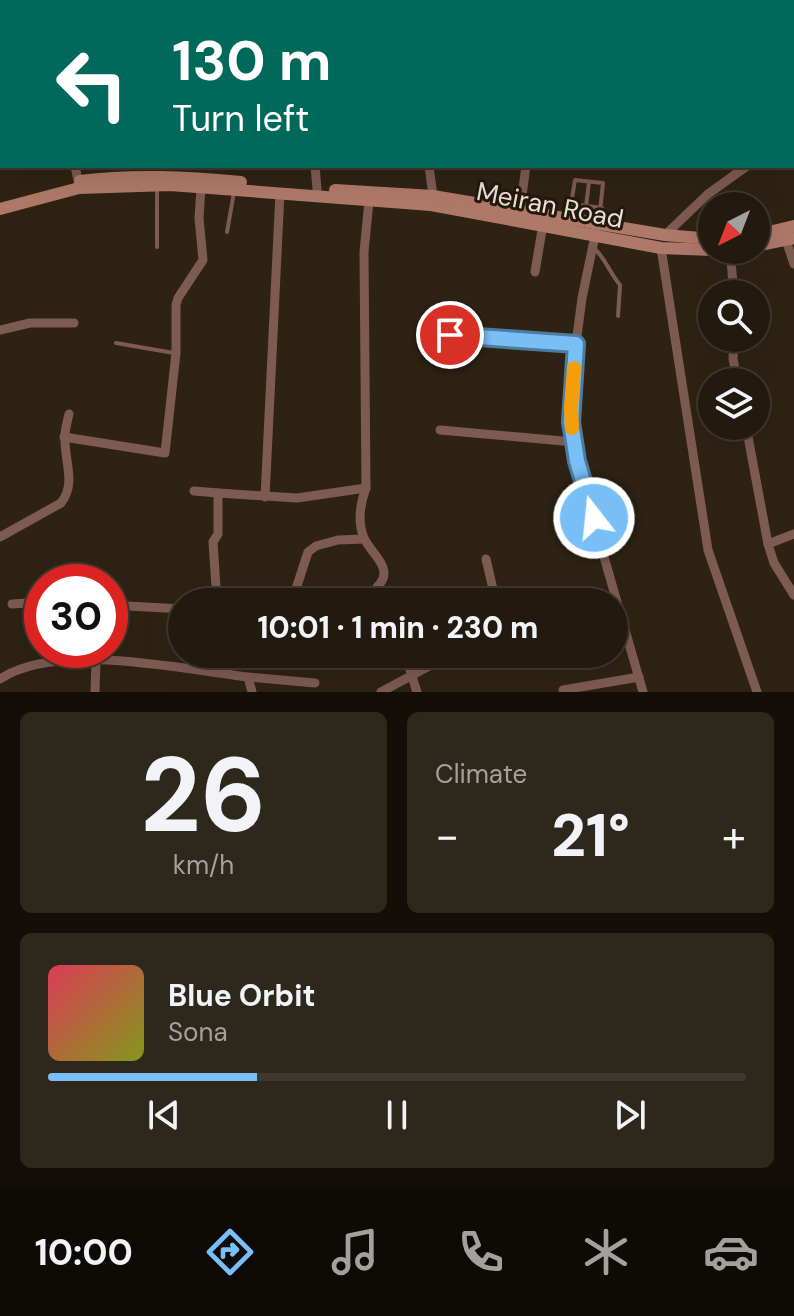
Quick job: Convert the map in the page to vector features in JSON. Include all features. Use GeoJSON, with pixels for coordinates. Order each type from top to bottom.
{"type":"FeatureCollection","features":[{"type":"Feature","properties":{"kind":"main road","name":"Meiran Road"},"geometry":{"type":"LineString","coordinates":[[0,202],[41,189],[121,181],[203,179],[433,196],[568,219],[595,235]]}},
{"type":"Feature","properties":{"kind":"main road","name":"Meiran Road"},"geometry":{"type":"LineString","coordinates":[[121,181],[431,205],[595,235],[698,247]]}},
{"type":"Feature","properties":{"kind":"main road","name":"Meiran Road"},"geometry":{"type":"LineString","coordinates":[[0,209],[78,185]]}},
{"type":"Feature","properties":{"kind":"main road"},"geometry":{"type":"LineString","coordinates":[[770,232],[794,226]]}},
{"type":"Feature","properties":{"kind":"main road"},"geometry":{"type":"LineString","coordinates":[[770,243],[790,239]]}},
{"type":"Feature","properties":{"kind":"main road","name":"Meiran Road"},"geometry":{"type":"LineString","coordinates":[[663,242],[698,240]]}},
{"type":"Feature","properties":{"kind":"street"},"geometry":{"type":"LineString","coordinates":[[75,168],[78,185]]}},
{"type":"Feature","properties":{"kind":"street"},"geometry":{"type":"LineString","coordinates":[[315,168],[317,189]]}},
{"type":"Feature","properties":{"kind":"street"},"geometry":{"type":"LineString","coordinates":[[429,168],[433,196]]}},
{"type":"Feature","properties":{"kind":"street"},"geometry":{"type":"LineString","coordinates":[[520,210],[526,168]]}},
{"type":"Feature","properties":{"kind":"street"},"geometry":{"type":"LineString","coordinates":[[741,168],[708,194],[663,242],[708,550],[757,692]]}},
{"type":"Feature","properties":{"kind":"street"},"geometry":{"type":"LineString","coordinates":[[64,437],[165,453],[176,353],[178,298],[203,260],[199,218],[201,188]]}},
{"type":"Feature","properties":{"kind":"street"},"geometry":{"type":"LineString","coordinates":[[265,497],[280,193]]}},
{"type":"Feature","properties":{"kind":"street"},"geometry":{"type":"LineString","coordinates":[[369,201],[364,252],[366,488],[359,506],[364,539],[376,553],[384,570],[377,588]]}},
{"type":"Feature","properties":{"kind":"street"},"geometry":{"type":"LineString","coordinates":[[535,272],[543,224]]}},
{"type":"Feature","properties":{"kind":"street"},"geometry":{"type":"LineString","coordinates":[[595,235],[576,344],[571,407],[574,442],[611,588]]}},
{"type":"Feature","properties":{"kind":"street"},"geometry":{"type":"LineString","coordinates":[[790,239],[794,264]]}},
{"type":"Feature","properties":{"kind":"street"},"geometry":{"type":"LineString","coordinates":[[0,330],[30,323],[74,323]]}},
{"type":"Feature","properties":{"kind":"street"},"geometry":{"type":"LineString","coordinates":[[450,335],[576,344]]}},
{"type":"Feature","properties":{"kind":"street"},"geometry":{"type":"LineString","coordinates":[[0,537],[61,503],[66,496],[70,486],[64,437],[69,414]]}},
{"type":"Feature","properties":{"kind":"street"},"geometry":{"type":"LineString","coordinates":[[440,430],[574,442]]}},
{"type":"Feature","properties":{"kind":"street"},"geometry":{"type":"LineString","coordinates":[[749,440],[768,544],[774,563],[794,595]]}},
{"type":"Feature","properties":{"kind":"street"},"geometry":{"type":"LineString","coordinates":[[194,491],[303,498],[366,488]]}},
{"type":"Feature","properties":{"kind":"street"},"geometry":{"type":"LineString","coordinates":[[216,588],[213,542],[218,534],[218,493]]}},
{"type":"Feature","properties":{"kind":"street"},"geometry":{"type":"LineString","coordinates":[[768,544],[794,534]]}},
{"type":"Feature","properties":{"kind":"street"},"geometry":{"type":"LineString","coordinates":[[296,588],[308,552],[316,546],[338,540],[364,539]]}},
{"type":"Feature","properties":{"kind":"street"},"geometry":{"type":"LineString","coordinates":[[486,559],[493,588]]}},
{"type":"Feature","properties":{"kind":"street"},"geometry":{"type":"LineString","coordinates":[[12,604],[24,603]]}},
{"type":"Feature","properties":{"kind":"street"},"geometry":{"type":"LineString","coordinates":[[128,606],[168,608]]}},
{"type":"Feature","properties":{"kind":"street"},"geometry":{"type":"LineString","coordinates":[[628,643],[643,692]]}},
{"type":"Feature","properties":{"kind":"street"},"geometry":{"type":"LineString","coordinates":[[128,662],[315,683]]}},
{"type":"Feature","properties":{"kind":"street"},"geometry":{"type":"LineString","coordinates":[[0,679],[26,668]]}},
{"type":"Feature","properties":{"kind":"street"},"geometry":{"type":"LineString","coordinates":[[95,692],[96,668]]}},
{"type":"Feature","properties":{"kind":"street"},"geometry":{"type":"LineString","coordinates":[[410,668],[417,692]]}},
{"type":"Feature","properties":{"kind":"street"},"geometry":{"type":"LineString","coordinates":[[381,692],[423,668]]}},
{"type":"Feature","properties":{"kind":"street"},"geometry":{"type":"LineString","coordinates":[[248,677],[252,692]]}},
{"type":"Feature","properties":{"kind":"street"},"geometry":{"type":"LineString","coordinates":[[563,690],[639,677]]}},
{"type":"Feature","properties":{"kind":"lane"},"geometry":{"type":"LineString","coordinates":[[568,219],[575,180],[603,183],[602,208],[595,235],[607,269],[620,285],[618,316]]}},
{"type":"Feature","properties":{"kind":"lane"},"geometry":{"type":"LineString","coordinates":[[586,206],[589,182]]}},
{"type":"Feature","properties":{"kind":"lane"},"geometry":{"type":"LineString","coordinates":[[157,185],[157,247]]}},
{"type":"Feature","properties":{"kind":"lane"},"geometry":{"type":"LineString","coordinates":[[227,232],[235,189]]}},
{"type":"Feature","properties":{"kind":"lane"},"geometry":{"type":"LineString","coordinates":[[571,204],[602,208]]}},
{"type":"Feature","properties":{"kind":"lane"},"geometry":{"type":"LineString","coordinates":[[116,343],[176,353]]}},
{"type":"Feature","properties":{"kind":"slow traffic"},"geometry":{"type":"LineString","coordinates":[[572,428],[574,368]]}},
{"type":"Feature","properties":{"kind":"route"},"geometry":{"type":"LineString","coordinates":[[450,335],[576,344],[571,422],[577,461],[594,518]]}}]}
